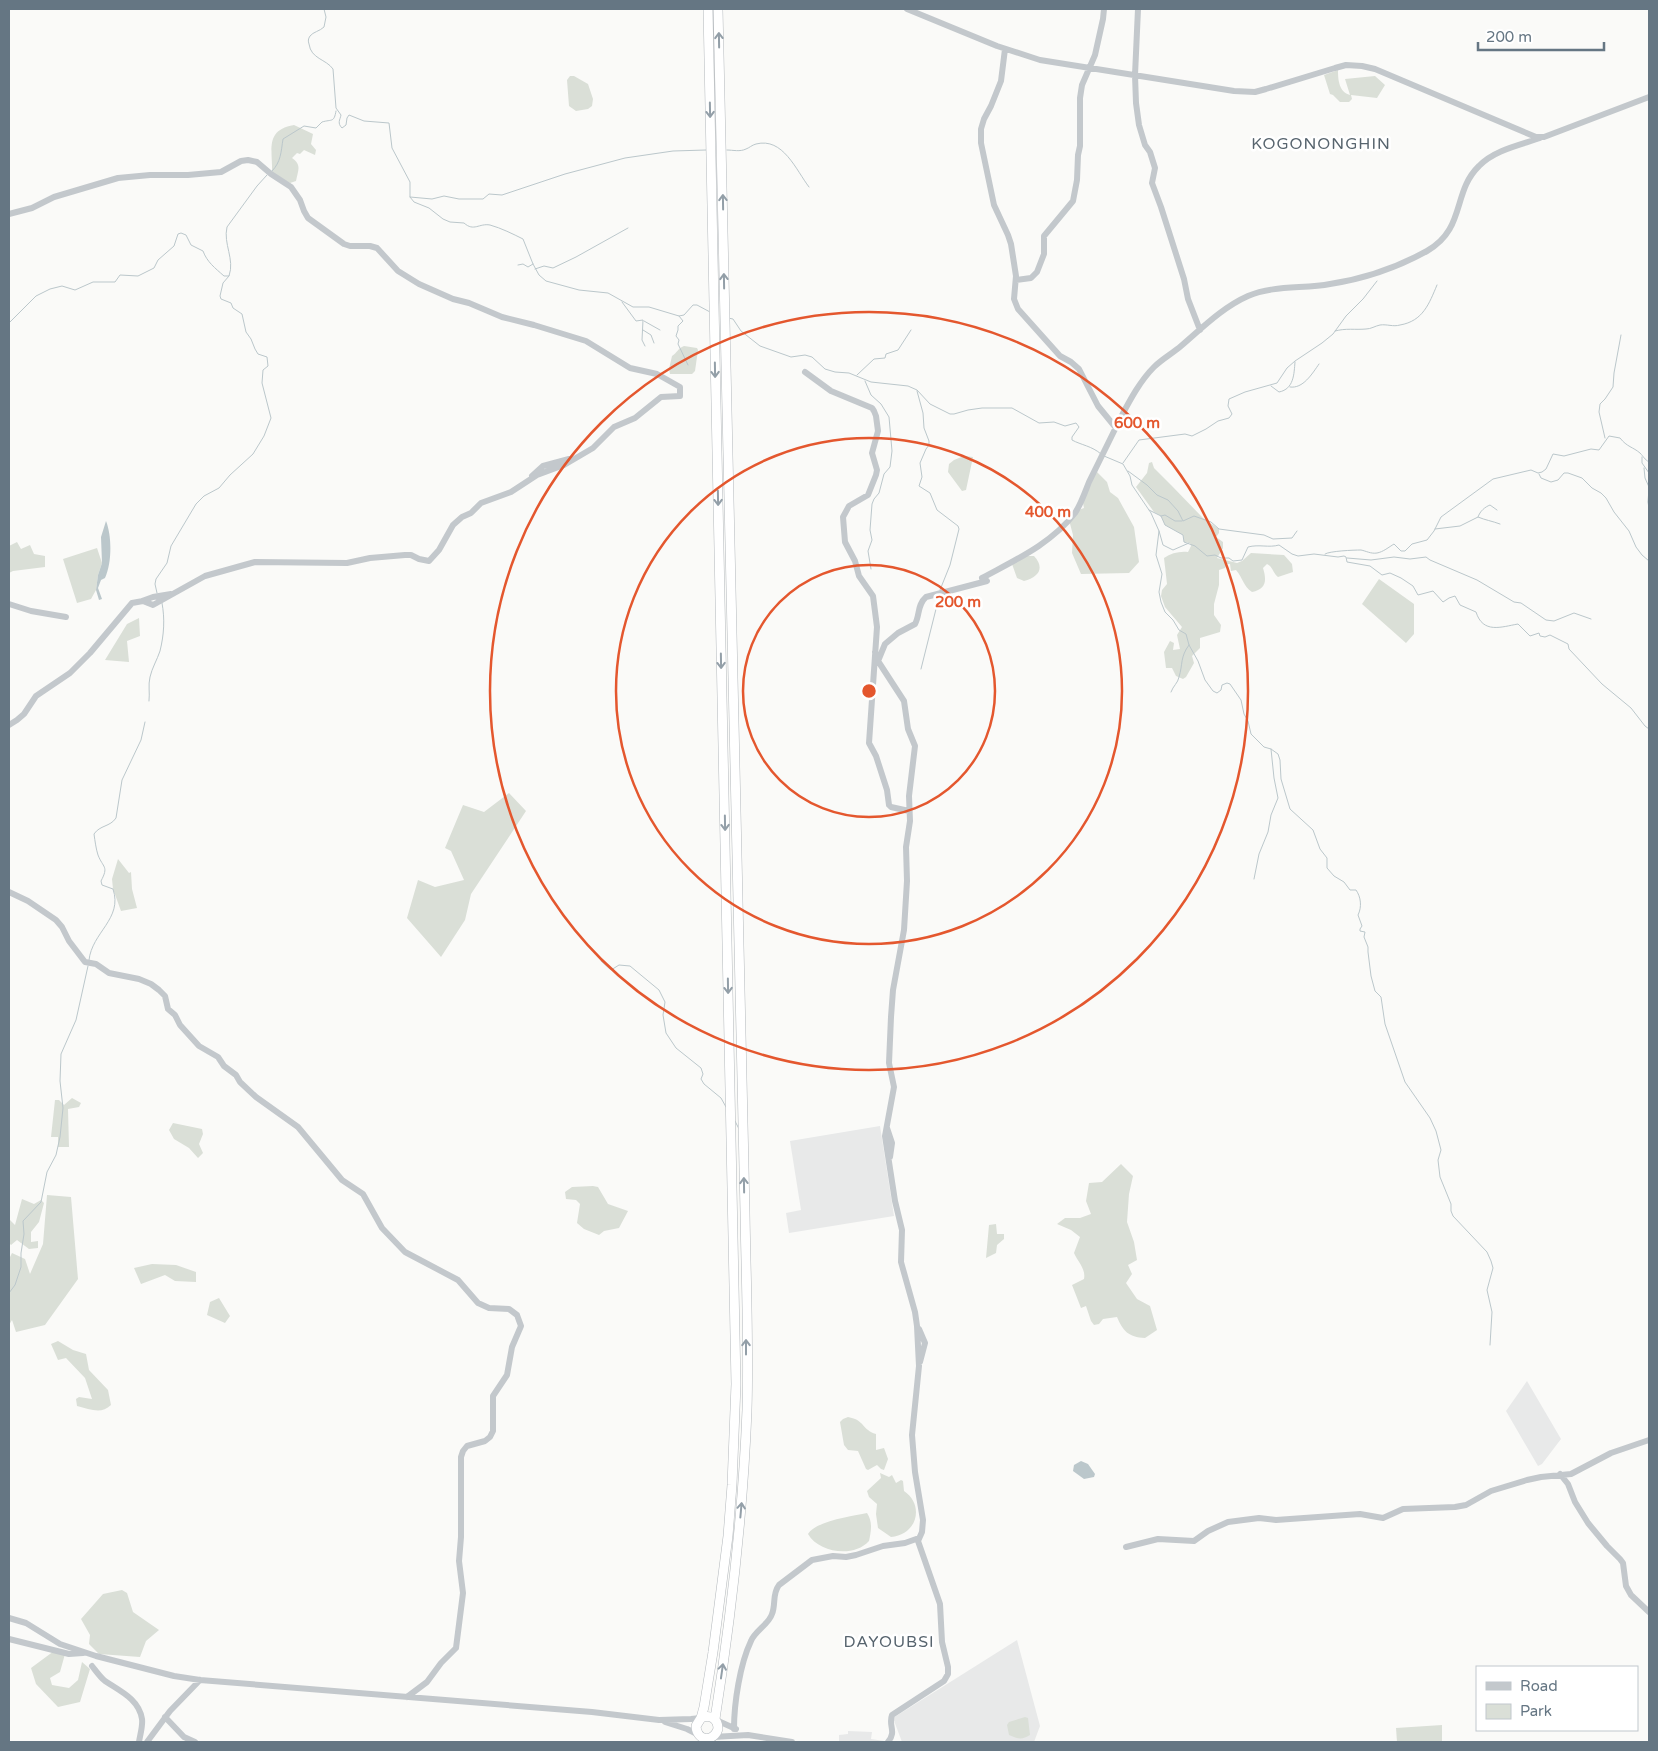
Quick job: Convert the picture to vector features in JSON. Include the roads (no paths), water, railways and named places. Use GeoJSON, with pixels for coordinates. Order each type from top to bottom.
{"type":"FeatureCollection","features":[{"type":"Feature","properties":{"kind":"highway"},"geometry":{"type":"LineString","coordinates":[[708,9],[736,1384],[728,1536],[713,1652],[701,1718],[696,1726],[698,1739],[712,1740],[718,1729],[715,1719],[735,1579],[742,1501],[747,1408],[745,1212],[718,9]]}},
{"type":"Feature","properties":{"kind":"highway"},"geometry":{"type":"LineString","coordinates":[[701,1718],[708,1716],[715,1719]]}},
{"type":"Feature","properties":{"kind":"street"},"geometry":{"type":"LineString","coordinates":[[907,9],[1004,48],[1040,60],[1195,86],[1244,92],[1266,89],[1346,65],[1362,66],[1375,69],[1526,134],[1544,137]]}},
{"type":"Feature","properties":{"kind":"street"},"geometry":{"type":"LineString","coordinates":[[1016,280],[1031,278],[1037,272],[1044,254],[1044,236],[1073,201],[1080,146],[1080,98],[1082,85],[1095,55],[1104,9]]}},
{"type":"Feature","properties":{"kind":"street"},"geometry":{"type":"LineString","coordinates":[[1138,9],[1135,75],[1139,124],[1145,145],[1150,152],[1155,168],[1152,183],[1184,279],[1188,299],[1200,330]]}},
{"type":"Feature","properties":{"kind":"street"},"geometry":{"type":"LineString","coordinates":[[1004,48],[1001,81],[984,119],[981,129],[981,143],[994,205],[1008,235],[1016,280],[1014,299],[1018,309],[1060,356],[1079,368],[1098,406],[1116,428]]}},
{"type":"Feature","properties":{"kind":"street"},"geometry":{"type":"LineString","coordinates":[[873,669],[885,644],[898,633],[915,624],[919,608],[926,597],[984,579],[1035,549],[1059,531],[1076,511],[1101,457],[1135,392],[1151,371],[1223,311],[1248,296],[1263,291],[1330,284],[1354,279],[1402,263],[1427,251],[1438,244],[1453,226],[1470,176],[1480,164],[1496,154],[1649,97]]}},
{"type":"Feature","properties":{"kind":"street"},"geometry":{"type":"LineString","coordinates":[[9,214],[32,208],[54,197],[118,178],[221,172],[241,161],[257,162],[291,187],[300,200],[308,218],[344,244],[377,248],[398,271],[419,284],[453,300],[469,303],[502,317],[586,341],[630,368],[657,374],[680,387],[680,396],[661,397],[635,418],[614,427],[593,448],[576,458],[543,466],[511,492],[481,503],[471,513],[457,521],[450,529],[439,550],[429,561],[405,555],[370,558],[347,563],[255,562],[205,576],[153,605],[141,601],[132,603],[90,653],[70,673],[36,696],[24,714],[9,725]]}},
{"type":"Feature","properties":{"kind":"street"},"geometry":{"type":"LineString","coordinates":[[805,372],[831,391],[872,408],[876,416],[878,432],[872,453],[877,470],[876,475],[868,495],[849,506],[843,517],[845,542],[855,561],[859,576],[873,596],[877,627],[869,743],[876,756],[887,790],[889,805],[891,808],[909,811]]}},
{"type":"Feature","properties":{"kind":"street"},"geometry":{"type":"LineString","coordinates":[[9,604],[31,611],[66,617]]}},
{"type":"Feature","properties":{"kind":"street"},"geometry":{"type":"LineString","coordinates":[[875,652],[878,661],[904,701],[908,729],[915,746],[911,771],[910,822],[906,847],[908,881],[904,930],[893,990],[891,1017],[889,1063],[894,1088],[886,1127],[892,1143],[889,1163],[902,1230],[901,1262],[917,1326],[925,1343],[924,1353],[919,1366],[912,1434],[914,1472],[923,1520],[922,1532],[918,1541],[940,1604],[942,1642],[948,1674],[944,1682],[892,1715],[890,1721],[893,1734],[888,1742]]}},
{"type":"Feature","properties":{"kind":"street"},"geometry":{"type":"LineString","coordinates":[[9,892],[28,901],[56,920],[85,962],[96,964],[109,973],[139,979],[159,990],[165,996],[168,1009],[175,1015],[180,1025],[195,1043],[218,1057],[224,1066],[236,1075],[240,1082],[251,1092],[298,1127],[342,1180],[363,1194],[382,1228],[405,1252],[458,1280],[478,1303],[489,1308],[509,1309],[517,1314],[521,1326],[512,1347],[507,1375],[493,1396],[493,1431],[485,1441],[467,1446],[461,1457],[460,1561],[463,1593],[456,1648],[441,1663],[427,1682],[407,1697]]}},
{"type":"Feature","properties":{"kind":"street"},"geometry":{"type":"LineString","coordinates":[[1126,1547],[1158,1539],[1194,1541],[1222,1524],[1259,1518],[1276,1520],[1360,1514],[1383,1518],[1403,1509],[1466,1505],[1500,1489],[1541,1476],[1570,1474],[1611,1453],[1649,1440]]}},
{"type":"Feature","properties":{"kind":"street"},"geometry":{"type":"LineString","coordinates":[[1560,1474],[1568,1484],[1575,1502],[1588,1523],[1620,1559],[1624,1567],[1626,1586],[1631,1595],[1649,1612]]}},
{"type":"Feature","properties":{"kind":"street"},"geometry":{"type":"LineString","coordinates":[[734,1729],[734,1714],[741,1674],[751,1641],[772,1615],[775,1590],[779,1585],[812,1560],[833,1556],[846,1557],[856,1555],[878,1547],[906,1543],[919,1538]]}},
{"type":"Feature","properties":{"kind":"street"},"geometry":{"type":"LineString","coordinates":[[11,1619],[26,1623],[60,1644],[159,1672],[200,1680],[592,1712],[659,1720],[701,1718]]}},
{"type":"Feature","properties":{"kind":"street"},"geometry":{"type":"LineString","coordinates":[[9,1639],[69,1654],[89,1653]]}},
{"type":"Feature","properties":{"kind":"street"},"geometry":{"type":"LineString","coordinates":[[92,1666],[103,1680],[122,1691],[137,1705],[142,1719],[139,1742]]}},
{"type":"Feature","properties":{"kind":"street"},"geometry":{"type":"LineString","coordinates":[[147,1742],[165,1717],[200,1680]]}},
{"type":"Feature","properties":{"kind":"street"},"geometry":{"type":"LineString","coordinates":[[165,1717],[184,1738],[195,1742]]}},
{"type":"Feature","properties":{"kind":"street"},"geometry":{"type":"LineString","coordinates":[[715,1719],[748,1735],[792,1742]]}},
{"type":"Feature","properties":{"kind":"street"},"geometry":{"type":"LineString","coordinates":[[659,1720],[687,1729],[698,1739]]}},
{"type":"Feature","properties":{"kind":"street"},"geometry":{"type":"LineString","coordinates":[[712,1740],[748,1735]]}},
{"type":"Feature","properties":{"kind":"waterway"},"geometry":{"type":"LineString","coordinates":[[324,9],[326,17],[324,27],[311,35],[308,42],[313,53],[333,69],[336,108],[341,115],[340,125],[342,128],[346,125],[349,115],[364,121],[389,123],[392,148],[410,182],[410,197],[414,202],[429,208],[450,222],[464,223],[471,227],[490,225],[523,239],[539,275],[546,281],[579,290],[608,293],[633,307],[649,307],[679,316],[684,315],[693,305],[697,305],[710,312]]}},
{"type":"Feature","properties":{"kind":"waterway"},"geometry":{"type":"LineString","coordinates":[[272,171],[279,160],[283,139],[304,126],[316,128],[322,122],[332,120],[336,111]]}},
{"type":"Feature","properties":{"kind":"waterway"},"geometry":{"type":"LineString","coordinates":[[727,150],[747,149],[756,144],[765,143],[774,145],[788,156],[809,187]]}},
{"type":"Feature","properties":{"kind":"waterway"},"geometry":{"type":"LineString","coordinates":[[410,197],[432,199],[444,196],[459,199],[483,199],[489,194],[502,195],[565,174],[625,158],[673,151],[706,150]]}},
{"type":"Feature","properties":{"kind":"waterway"},"geometry":{"type":"LineString","coordinates":[[9,323],[36,296],[50,289],[62,286],[75,290],[93,282],[115,282],[120,275],[138,276],[154,268],[158,260],[174,246],[178,234],[181,233],[186,235],[191,245],[203,251],[209,262],[217,270],[224,276],[229,276],[231,264],[226,239],[227,227],[267,175]]}},
{"type":"Feature","properties":{"kind":"waterway"},"geometry":{"type":"LineString","coordinates":[[535,269],[544,266],[553,268],[628,228]]}},
{"type":"Feature","properties":{"kind":"waterway"},"geometry":{"type":"LineString","coordinates":[[518,265],[523,264],[528,267],[533,264]]}},
{"type":"Feature","properties":{"kind":"waterway"},"geometry":{"type":"LineString","coordinates":[[157,593],[156,579],[167,563],[171,546],[196,504],[204,496],[219,488],[253,454],[264,436],[271,418],[262,383],[263,370],[268,366],[267,357],[258,354],[255,349],[246,332],[242,314],[233,308],[231,303],[221,299],[220,296],[223,283],[229,276]]}},
{"type":"Feature","properties":{"kind":"waterway"},"geometry":{"type":"LineString","coordinates":[[1123,463],[1139,440],[1185,434],[1192,436],[1218,421],[1229,418],[1232,414],[1228,406],[1229,399],[1245,392],[1277,383],[1287,368],[1333,334],[1377,281]]}},
{"type":"Feature","properties":{"kind":"waterway"},"geometry":{"type":"LineString","coordinates":[[1335,331],[1368,329],[1380,325],[1397,326],[1408,323],[1420,316],[1424,311],[1437,285]]}},
{"type":"Feature","properties":{"kind":"waterway"},"geometry":{"type":"LineString","coordinates":[[622,302],[636,321],[643,320],[642,340],[645,346]]}},
{"type":"Feature","properties":{"kind":"waterway"},"geometry":{"type":"LineString","coordinates":[[679,316],[683,321],[678,326],[676,336],[688,365]]}},
{"type":"Feature","properties":{"kind":"waterway"},"geometry":{"type":"LineString","coordinates":[[728,318],[733,319],[741,331],[760,346],[791,357],[805,355],[812,357],[825,369],[849,373],[871,382],[908,386],[917,390],[930,404],[950,414],[982,408],[1012,408],[1039,423],[1054,422],[1065,426],[1076,423],[1079,427],[1072,440],[1101,454]]}},
{"type":"Feature","properties":{"kind":"waterway"},"geometry":{"type":"LineString","coordinates":[[644,321],[660,330]]}},
{"type":"Feature","properties":{"kind":"waterway"},"geometry":{"type":"LineString","coordinates":[[643,330],[651,335],[654,343]]}},
{"type":"Feature","properties":{"kind":"waterway"},"geometry":{"type":"LineString","coordinates":[[857,375],[874,359],[885,358],[886,354],[898,350],[911,330]]}},
{"type":"Feature","properties":{"kind":"waterway"},"geometry":{"type":"LineString","coordinates":[[1605,438],[1599,412],[1600,404],[1613,387],[1621,335]]}},
{"type":"Feature","properties":{"kind":"waterway"},"geometry":{"type":"LineString","coordinates":[[1271,386],[1279,392],[1288,388],[1292,380],[1295,362]]}},
{"type":"Feature","properties":{"kind":"waterway"},"geometry":{"type":"LineString","coordinates":[[1290,387],[1299,386],[1303,383],[1319,364]]}},
{"type":"Feature","properties":{"kind":"waterway"},"geometry":{"type":"LineString","coordinates":[[865,381],[871,395],[881,404],[889,417],[892,451],[890,467],[884,474],[879,493],[872,504],[870,530],[872,540],[868,551],[871,569]]}},
{"type":"Feature","properties":{"kind":"waterway"},"geometry":{"type":"LineString","coordinates":[[917,391],[923,413],[924,428],[929,441],[929,445],[920,463],[922,477],[919,486],[930,493],[937,510],[958,526],[959,529],[950,565],[940,590]]}},
{"type":"Feature","properties":{"kind":"waterway"},"geometry":{"type":"LineString","coordinates":[[1325,554],[1336,551],[1358,550],[1377,553],[1384,551],[1394,544],[1401,551],[1405,551],[1412,544],[1427,540],[1441,517],[1493,479],[1531,470],[1538,473],[1542,472],[1546,469],[1553,454],[1564,456],[1591,449],[1599,450],[1609,436],[1620,438],[1649,462]]}},
{"type":"Feature","properties":{"kind":"waterway"},"geometry":{"type":"LineString","coordinates":[[1104,456],[1123,464],[1130,476],[1132,485],[1151,513],[1159,531],[1156,555],[1162,574],[1159,592],[1165,612],[1179,630],[1186,634],[1205,680],[1213,691],[1217,693],[1221,690],[1222,685],[1230,684],[1241,700],[1251,734],[1264,747],[1278,754],[1281,779],[1290,809],[1313,830],[1320,849],[1327,858],[1327,868],[1334,876],[1344,882],[1350,890],[1356,890],[1359,896],[1358,915],[1362,926],[1360,931],[1365,932],[1364,937],[1368,947],[1371,976],[1375,991],[1381,997],[1385,1024],[1405,1082],[1430,1118],[1436,1131],[1441,1150],[1438,1160],[1440,1177],[1451,1204],[1451,1211],[1453,1216],[1487,1252],[1491,1261],[1493,1268],[1487,1290],[1492,1312],[1490,1345]]}},
{"type":"Feature","properties":{"kind":"waterway"},"geometry":{"type":"LineString","coordinates":[[1642,457],[1642,463],[1649,473]]}},
{"type":"Feature","properties":{"kind":"waterway"},"geometry":{"type":"LineString","coordinates":[[1644,468],[1645,478],[1649,487]]}},
{"type":"Feature","properties":{"kind":"waterway"},"geometry":{"type":"LineString","coordinates":[[1128,471],[1157,495],[1168,500],[1178,511],[1183,521],[1194,516],[1211,522],[1219,529],[1264,535],[1273,539],[1292,538],[1297,531]]}},
{"type":"Feature","properties":{"kind":"waterway"},"geometry":{"type":"LineString","coordinates":[[1539,474],[1541,478],[1551,482],[1558,480],[1564,473],[1568,473],[1582,478],[1592,488],[1601,493],[1629,531],[1636,547],[1649,561]]}},
{"type":"Feature","properties":{"kind":"waterway"},"geometry":{"type":"LineString","coordinates":[[1649,489],[1649,508]]}},
{"type":"Feature","properties":{"kind":"waterway"},"geometry":{"type":"LineString","coordinates":[[1478,517],[1490,505],[1497,510]]}},
{"type":"Feature","properties":{"kind":"waterway"},"geometry":{"type":"LineString","coordinates":[[1149,510],[1161,516],[1165,525],[1183,535],[1184,542],[1195,546],[1207,556],[1215,555],[1221,558],[1229,558],[1233,561],[1242,560],[1248,547],[1279,545],[1298,556],[1314,554],[1344,556],[1347,562],[1370,566],[1382,575],[1390,573],[1401,578],[1413,586],[1418,595],[1433,591],[1443,602],[1455,596],[1460,605],[1476,612],[1483,624],[1488,626],[1499,627],[1518,624],[1530,636],[1539,633],[1540,636],[1545,637],[1550,635],[1568,644],[1569,649],[1602,684],[1631,708],[1649,729]]}},
{"type":"Feature","properties":{"kind":"waterway"},"geometry":{"type":"LineString","coordinates":[[1161,516],[1165,515],[1175,521],[1182,521]]}},
{"type":"Feature","properties":{"kind":"waterway"},"geometry":{"type":"LineString","coordinates":[[1435,529],[1460,526],[1478,517],[1500,524]]}},
{"type":"Feature","properties":{"kind":"waterway"},"geometry":{"type":"LineString","coordinates":[[1159,531],[1163,545],[1173,550],[1189,543]]}},
{"type":"Feature","properties":{"kind":"waterway"},"geometry":{"type":"LineString","coordinates":[[1347,558],[1371,560],[1394,557],[1410,559],[1426,557],[1477,580],[1514,602],[1521,603],[1546,620],[1554,621],[1574,613],[1591,619]]}},
{"type":"Feature","properties":{"kind":"waterway"},"geometry":{"type":"LineString","coordinates":[[921,669],[939,597]]}},
{"type":"Feature","properties":{"kind":"waterway"},"geometry":{"type":"LineString","coordinates":[[149,701],[150,677],[160,651],[162,639],[164,621],[162,603]]}},
{"type":"Feature","properties":{"kind":"waterway"},"geometry":{"type":"LineString","coordinates":[[1171,692],[1178,679],[1183,657],[1189,645]]}},
{"type":"Feature","properties":{"kind":"waterway"},"geometry":{"type":"LineString","coordinates":[[89,960],[95,941],[111,917],[115,900],[113,889],[102,885],[101,881],[105,870],[98,855],[94,834],[116,818],[122,780],[141,740],[145,722]]}},
{"type":"Feature","properties":{"kind":"waterway"},"geometry":{"type":"LineString","coordinates":[[1254,879],[1259,854],[1278,798],[1271,749]]}},
{"type":"Feature","properties":{"kind":"waterway"},"geometry":{"type":"LineString","coordinates":[[601,961],[611,970],[619,965],[630,966],[659,990],[665,1002],[663,1015],[666,1033],[676,1048],[701,1068],[703,1074],[701,1079],[704,1084],[721,1098],[726,1107]]}},
{"type":"Feature","properties":{"kind":"waterway"},"geometry":{"type":"LineString","coordinates":[[9,1293],[15,1285],[21,1267],[24,1234],[23,1221],[41,1202],[47,1172],[56,1155],[63,1108],[60,1081],[61,1054],[76,1020],[88,966]]}},
{"type":"Feature","properties":{"kind":"waterway"},"geometry":{"type":"LineString","coordinates":[[735,1121],[739,1129]]}},
{"type":"Feature","properties":{"kind":"district","name":"KOGONONGHIN"},"geometry":{"type":"Point","coordinates":[1321,144]}},
{"type":"Feature","properties":{"kind":"district","name":"DAYOUBSI"},"geometry":{"type":"Point","coordinates":[889,1642]}}]}
